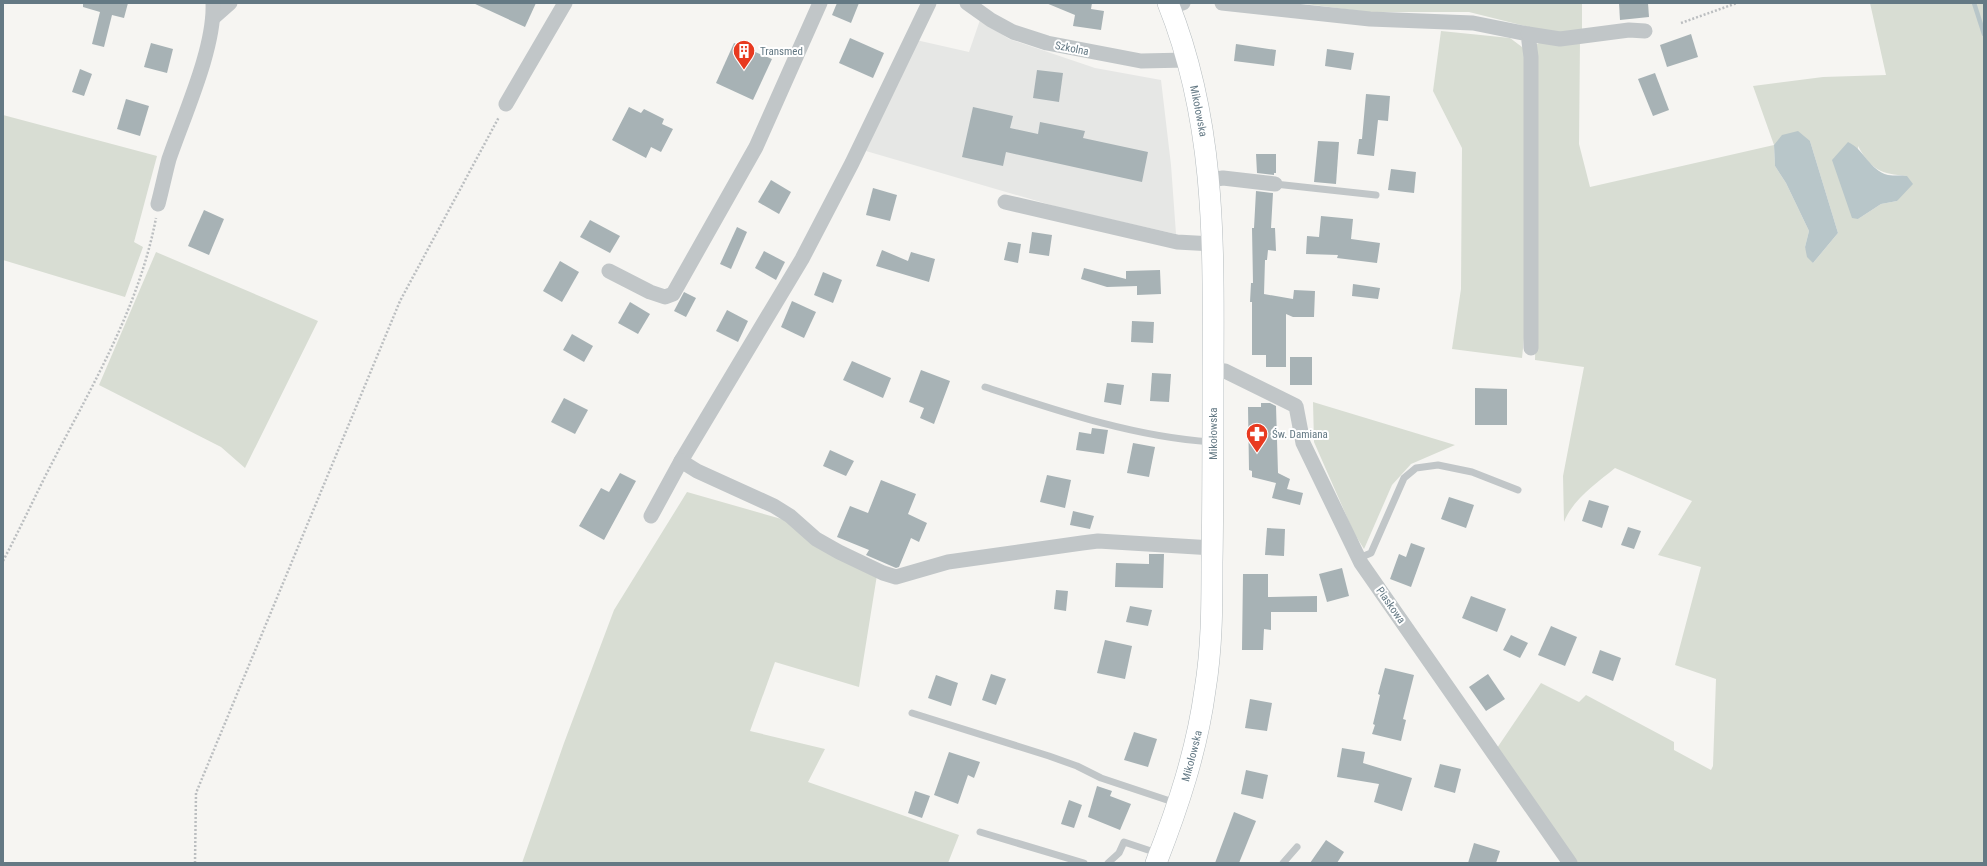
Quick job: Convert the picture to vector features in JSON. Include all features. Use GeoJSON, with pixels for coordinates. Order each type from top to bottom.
{"type":"FeatureCollection","features":[{"type":"Feature","properties":{"kind":"main road","name":"Mikołowska"},"geometry":{"type":"LineString","coordinates":[[1158,859],[1178,804],[1193,755],[1206,690],[1211,626],[1213,548],[1213,244],[1210,180],[1200,112],[1173,4]]}},
{"type":"Feature","properties":{"kind":"street"},"geometry":{"type":"LineString","coordinates":[[158,204],[169,160],[204,55],[213,10],[230,3]]}},
{"type":"Feature","properties":{"kind":"street"},"geometry":{"type":"LineString","coordinates":[[506,104],[565,3]]}},
{"type":"Feature","properties":{"kind":"street"},"geometry":{"type":"LineString","coordinates":[[609,271],[660,296],[665,297],[673,294],[756,147],[820,3]]}},
{"type":"Feature","properties":{"kind":"street"},"geometry":{"type":"LineString","coordinates":[[651,516],[681,461],[764,325],[812,241],[928,3]]}},
{"type":"Feature","properties":{"kind":"street","name":"Szkolna"},"geometry":{"type":"LineString","coordinates":[[967,3],[991,20],[1013,32],[1047,44],[1141,61],[1187,60]]}},
{"type":"Feature","properties":{"kind":"street"},"geometry":{"type":"LineString","coordinates":[[1222,3],[1370,19],[1473,23],[1560,39],[1629,30],[1645,31]]}},
{"type":"Feature","properties":{"kind":"street"},"geometry":{"type":"LineString","coordinates":[[1528,34],[1531,65],[1532,348]]}},
{"type":"Feature","properties":{"kind":"street"},"geometry":{"type":"LineString","coordinates":[[1210,180],[1223,178],[1275,184]]}},
{"type":"Feature","properties":{"kind":"street"},"geometry":{"type":"LineString","coordinates":[[1005,202],[1177,242],[1213,244]]}},
{"type":"Feature","properties":{"kind":"street","name":"Piaskowa"},"geometry":{"type":"LineString","coordinates":[[1213,370],[1226,371],[1296,406],[1304,443],[1359,558],[1570,863]]}},
{"type":"Feature","properties":{"kind":"street"},"geometry":{"type":"LineString","coordinates":[[681,461],[697,471],[774,506],[816,539],[838,552],[883,573],[896,577],[948,562],[1098,541],[1213,548]]}},
{"type":"Feature","properties":{"kind":"lane"},"geometry":{"type":"LineString","coordinates":[[1275,184],[1376,195]]}},
{"type":"Feature","properties":{"kind":"lane"},"geometry":{"type":"LineString","coordinates":[[985,387],[1058,410],[1118,426],[1186,440],[1213,442]]}},
{"type":"Feature","properties":{"kind":"lane"},"geometry":{"type":"LineString","coordinates":[[1359,558],[1371,553],[1404,478],[1416,468],[1438,465],[1472,472],[1518,490]]}},
{"type":"Feature","properties":{"kind":"lane"},"geometry":{"type":"LineString","coordinates":[[912,713],[1049,756],[1077,766],[1101,778],[1178,804]]}},
{"type":"Feature","properties":{"kind":"lane"},"geometry":{"type":"LineString","coordinates":[[980,832],[1084,863]]}},
{"type":"Feature","properties":{"kind":"lane"},"geometry":{"type":"LineString","coordinates":[[1108,863],[1119,853],[1124,842],[1158,859]]}},
{"type":"Feature","properties":{"kind":"lane"},"geometry":{"type":"LineString","coordinates":[[1283,863],[1297,847]]}},
{"type":"Feature","properties":{"kind":"path"},"geometry":{"type":"LineString","coordinates":[[1681,23],[1737,3]]}},
{"type":"Feature","properties":{"kind":"path"},"geometry":{"type":"LineString","coordinates":[[195,863],[196,793],[400,301],[506,104]]}},
{"type":"Feature","properties":{"kind":"path"},"geometry":{"type":"LineString","coordinates":[[3,561],[97,378],[125,318],[148,257],[158,204]]}},
{"type":"Feature","properties":{"kind":"shaded area"},"geometry":{"type":"Polygon","coordinates":[[[1298,3],[1582,3],[1582,37],[1541,30],[1469,12],[1368,12],[1298,3]]]}},
{"type":"Feature","properties":{"kind":"shaded area"},"geometry":{"type":"Polygon","coordinates":[[[1870,3],[1984,3],[1984,863],[1577,863],[1495,751],[1541,683],[1579,702],[1586,695],[1674,742],[1674,750],[1711,770],[1713,766],[1716,679],[1675,665],[1701,567],[1658,555],[1692,501],[1615,468],[1579,499],[1573,506],[1564,522],[1563,476],[1584,367],[1535,360],[1537,259],[1535,45],[1543,41],[1580,40],[1579,144],[1590,187],[1774,145],[1753,86],[1823,77],[1886,75],[1870,3]],[[1810,141],[1774,145],[1775,166],[1786,183],[1809,231],[1805,247],[1813,263],[1838,233],[1810,141]],[[1858,146],[1858,219],[1881,204],[1897,201],[1907,176],[1883,172],[1872,166],[1867,161],[1858,146]]]}},
{"type":"Feature","properties":{"kind":"shaded area"},"geometry":{"type":"Polygon","coordinates":[[[980,20],[1009,39],[1095,68],[1161,80],[1171,165],[1176,234],[1061,208],[866,151],[916,40],[969,52],[980,20]]]}},
{"type":"Feature","properties":{"kind":"shaded area"},"geometry":{"type":"Polygon","coordinates":[[[1441,31],[1510,38],[1526,50],[1526,318],[1522,358],[1452,349],[1461,289],[1462,148],[1433,91],[1441,31]]]}},
{"type":"Feature","properties":{"kind":"shaded area"},"geometry":{"type":"Polygon","coordinates":[[[3,115],[157,156],[134,242],[143,247],[125,297],[3,260],[3,115]]]}},
{"type":"Feature","properties":{"kind":"shaded area"},"geometry":{"type":"Polygon","coordinates":[[[1798,131],[1810,141],[1838,233],[1813,263],[1807,257],[1805,247],[1809,231],[1786,183],[1775,166],[1774,145],[1782,135],[1798,131]]]}},
{"type":"Feature","properties":{"kind":"shaded area"},"geometry":{"type":"Polygon","coordinates":[[[1848,142],[1859,150],[1876,169],[1888,175],[1907,176],[1913,184],[1897,201],[1881,204],[1858,219],[1852,218],[1832,160],[1848,142]]]}},
{"type":"Feature","properties":{"kind":"shaded area"},"geometry":{"type":"Polygon","coordinates":[[[156,252],[318,321],[245,468],[221,447],[99,385],[156,252]]]}},
{"type":"Feature","properties":{"kind":"shaded area"},"geometry":{"type":"Polygon","coordinates":[[[1313,402],[1455,445],[1411,464],[1392,485],[1364,549],[1354,533],[1314,442],[1313,402]]]}},
{"type":"Feature","properties":{"kind":"shaded area"},"geometry":{"type":"Polygon","coordinates":[[[687,492],[785,520],[877,575],[859,687],[775,662],[750,731],[825,749],[808,782],[959,835],[948,863],[522,863],[564,743],[614,610],[687,492]]]}},
{"type":"Feature","properties":{"kind":"building"},"geometry":{"type":"Polygon","coordinates":[[[83,3],[128,3],[124,18],[112,15],[104,47],[92,44],[100,12],[83,7],[83,3]]]}},
{"type":"Feature","properties":{"kind":"building"},"geometry":{"type":"Polygon","coordinates":[[[473,3],[536,3],[525,27],[473,3]]]}},
{"type":"Feature","properties":{"kind":"building"},"geometry":{"type":"Polygon","coordinates":[[[837,3],[859,3],[851,23],[832,15],[837,3]]]}},
{"type":"Feature","properties":{"kind":"building"},"geometry":{"type":"Polygon","coordinates":[[[1046,3],[1092,3],[1091,9],[1104,11],[1101,30],[1073,26],[1075,15],[1046,3]]]}},
{"type":"Feature","properties":{"kind":"building"},"geometry":{"type":"Polygon","coordinates":[[[1619,3],[1648,3],[1649,17],[1620,20],[1619,3]]]}},
{"type":"Feature","properties":{"kind":"building"},"geometry":{"type":"Polygon","coordinates":[[[1691,34],[1698,57],[1667,67],[1660,45],[1691,34]]]}},
{"type":"Feature","properties":{"kind":"building"},"geometry":{"type":"Polygon","coordinates":[[[850,38],[884,53],[873,78],[839,63],[850,38]]]}},
{"type":"Feature","properties":{"kind":"building"},"geometry":{"type":"Polygon","coordinates":[[[151,43],[173,49],[167,73],[144,67],[151,43]]]}},
{"type":"Feature","properties":{"kind":"building","name":"Transmed"},"geometry":{"type":"Polygon","coordinates":[[[734,43],[772,59],[753,100],[716,83],[734,43]]]}},
{"type":"Feature","properties":{"kind":"building"},"geometry":{"type":"Polygon","coordinates":[[[1236,44],[1276,50],[1274,66],[1234,61],[1236,44]]]}},
{"type":"Feature","properties":{"kind":"building"},"geometry":{"type":"Polygon","coordinates":[[[1327,49],[1354,53],[1351,70],[1325,66],[1327,49]]]}},
{"type":"Feature","properties":{"kind":"building"},"geometry":{"type":"Polygon","coordinates":[[[80,69],[92,74],[84,96],[72,92],[80,69]]]}},
{"type":"Feature","properties":{"kind":"building"},"geometry":{"type":"Polygon","coordinates":[[[1037,70],[1063,73],[1059,102],[1033,98],[1037,70]]]}},
{"type":"Feature","properties":{"kind":"building"},"geometry":{"type":"Polygon","coordinates":[[[1655,73],[1669,110],[1653,116],[1638,79],[1655,73]]]}},
{"type":"Feature","properties":{"kind":"building"},"geometry":{"type":"Polygon","coordinates":[[[1366,94],[1390,96],[1388,121],[1378,120],[1374,156],[1357,154],[1359,139],[1362,139],[1366,94]]]}},
{"type":"Feature","properties":{"kind":"building"},"geometry":{"type":"Polygon","coordinates":[[[126,99],[149,106],[140,136],[117,129],[126,99]]]}},
{"type":"Feature","properties":{"kind":"building"},"geometry":{"type":"Polygon","coordinates":[[[629,107],[641,113],[644,109],[664,119],[662,124],[673,129],[661,152],[651,147],[646,158],[612,140],[629,107]]]}},
{"type":"Feature","properties":{"kind":"building"},"geometry":{"type":"Polygon","coordinates":[[[973,107],[1013,116],[1010,128],[1038,134],[1040,122],[1085,131],[1083,138],[1148,152],[1142,182],[1006,152],[1003,166],[962,157],[973,107]]]}},
{"type":"Feature","properties":{"kind":"building"},"geometry":{"type":"Polygon","coordinates":[[[1318,141],[1339,142],[1336,184],[1314,182],[1318,141]]]}},
{"type":"Feature","properties":{"kind":"building"},"geometry":{"type":"Polygon","coordinates":[[[1256,154],[1276,154],[1276,173],[1274,173],[1274,175],[1257,173],[1256,154]]]}},
{"type":"Feature","properties":{"kind":"building"},"geometry":{"type":"Polygon","coordinates":[[[1391,169],[1416,172],[1414,193],[1388,190],[1391,169]]]}},
{"type":"Feature","properties":{"kind":"building"},"geometry":{"type":"Polygon","coordinates":[[[771,180],[791,192],[779,214],[758,202],[771,180]]]}},
{"type":"Feature","properties":{"kind":"building"},"geometry":{"type":"Polygon","coordinates":[[[873,188],[897,195],[890,221],[866,215],[873,188]]]}},
{"type":"Feature","properties":{"kind":"building"},"geometry":{"type":"Polygon","coordinates":[[[1256,191],[1273,193],[1271,228],[1275,228],[1276,251],[1268,250],[1267,260],[1265,260],[1264,294],[1293,299],[1294,290],[1315,291],[1314,317],[1293,317],[1286,314],[1286,367],[1266,367],[1266,355],[1252,355],[1252,302],[1250,302],[1251,283],[1253,283],[1252,228],[1254,228],[1256,191]]]}},
{"type":"Feature","properties":{"kind":"building"},"geometry":{"type":"Polygon","coordinates":[[[204,210],[224,219],[209,255],[188,246],[204,210]]]}},
{"type":"Feature","properties":{"kind":"building"},"geometry":{"type":"Polygon","coordinates":[[[1321,216],[1353,219],[1351,239],[1380,243],[1377,263],[1337,258],[1338,255],[1306,254],[1307,236],[1319,237],[1321,216]]]}},
{"type":"Feature","properties":{"kind":"building"},"geometry":{"type":"Polygon","coordinates":[[[590,220],[620,236],[610,253],[580,237],[590,220]]]}},
{"type":"Feature","properties":{"kind":"building"},"geometry":{"type":"Polygon","coordinates":[[[737,227],[747,232],[731,269],[720,264],[737,227]]]}},
{"type":"Feature","properties":{"kind":"building"},"geometry":{"type":"Polygon","coordinates":[[[1032,232],[1052,235],[1049,256],[1029,253],[1032,232]]]}},
{"type":"Feature","properties":{"kind":"building"},"geometry":{"type":"Polygon","coordinates":[[[1008,242],[1021,244],[1018,263],[1004,260],[1008,242]]]}},
{"type":"Feature","properties":{"kind":"building"},"geometry":{"type":"Polygon","coordinates":[[[882,250],[908,261],[911,252],[935,259],[929,282],[876,266],[882,250]]]}},
{"type":"Feature","properties":{"kind":"building"},"geometry":{"type":"Polygon","coordinates":[[[764,251],[785,262],[776,280],[755,268],[764,251]]]}},
{"type":"Feature","properties":{"kind":"building"},"geometry":{"type":"Polygon","coordinates":[[[560,261],[579,272],[562,302],[543,291],[560,261]]]}},
{"type":"Feature","properties":{"kind":"building"},"geometry":{"type":"Polygon","coordinates":[[[1084,268],[1126,279],[1126,271],[1160,270],[1161,294],[1137,295],[1137,286],[1107,287],[1081,279],[1084,268]]]}},
{"type":"Feature","properties":{"kind":"building"},"geometry":{"type":"Polygon","coordinates":[[[823,272],[842,280],[833,303],[814,295],[823,272]]]}},
{"type":"Feature","properties":{"kind":"building"},"geometry":{"type":"Polygon","coordinates":[[[1353,284],[1380,288],[1378,299],[1352,296],[1353,284]]]}},
{"type":"Feature","properties":{"kind":"building"},"geometry":{"type":"Polygon","coordinates":[[[684,292],[696,298],[686,317],[674,311],[684,292]]]}},
{"type":"Feature","properties":{"kind":"building"},"geometry":{"type":"Polygon","coordinates":[[[792,301],[816,312],[804,338],[781,327],[792,301]]]}},
{"type":"Feature","properties":{"kind":"building"},"geometry":{"type":"Polygon","coordinates":[[[630,302],[650,314],[638,334],[618,323],[630,302]]]}},
{"type":"Feature","properties":{"kind":"building"},"geometry":{"type":"Polygon","coordinates":[[[727,310],[748,321],[738,342],[716,331],[727,310]]]}},
{"type":"Feature","properties":{"kind":"building"},"geometry":{"type":"Polygon","coordinates":[[[1132,321],[1154,322],[1153,343],[1131,342],[1132,321]]]}},
{"type":"Feature","properties":{"kind":"building"},"geometry":{"type":"Polygon","coordinates":[[[572,334],[593,346],[584,362],[563,350],[572,334]]]}},
{"type":"Feature","properties":{"kind":"building"},"geometry":{"type":"Polygon","coordinates":[[[1290,357],[1312,357],[1312,385],[1290,385],[1290,357]]]}},
{"type":"Feature","properties":{"kind":"building"},"geometry":{"type":"Polygon","coordinates":[[[852,361],[891,378],[883,398],[843,380],[852,361]]]}},
{"type":"Feature","properties":{"kind":"building"},"geometry":{"type":"Polygon","coordinates":[[[921,370],[950,381],[934,424],[920,418],[924,408],[909,402],[921,370]]]}},
{"type":"Feature","properties":{"kind":"building"},"geometry":{"type":"Polygon","coordinates":[[[1152,373],[1171,374],[1169,402],[1150,401],[1152,373]]]}},
{"type":"Feature","properties":{"kind":"building"},"geometry":{"type":"Polygon","coordinates":[[[1107,383],[1124,385],[1121,405],[1104,402],[1107,383]]]}},
{"type":"Feature","properties":{"kind":"building"},"geometry":{"type":"Polygon","coordinates":[[[1475,388],[1507,389],[1507,425],[1475,425],[1475,388]]]}},
{"type":"Feature","properties":{"kind":"building"},"geometry":{"type":"Polygon","coordinates":[[[564,398],[588,410],[575,434],[551,422],[564,398]]]}},
{"type":"Feature","properties":{"kind":"building"},"geometry":{"type":"Polygon","coordinates":[[[1261,403],[1270,403],[1276,406],[1278,473],[1290,479],[1287,489],[1303,493],[1300,505],[1272,498],[1276,483],[1252,477],[1252,471],[1249,470],[1248,407],[1261,407],[1261,403]]]}},
{"type":"Feature","properties":{"kind":"building"},"geometry":{"type":"Polygon","coordinates":[[[1092,428],[1108,430],[1104,454],[1076,450],[1079,432],[1091,434],[1092,428]]]}},
{"type":"Feature","properties":{"kind":"building"},"geometry":{"type":"Polygon","coordinates":[[[1133,443],[1155,447],[1149,477],[1127,473],[1133,443]]]}},
{"type":"Feature","properties":{"kind":"building"},"geometry":{"type":"Polygon","coordinates":[[[830,450],[854,461],[846,476],[823,466],[830,450]]]}},
{"type":"Feature","properties":{"kind":"building"},"geometry":{"type":"Polygon","coordinates":[[[620,473],[636,481],[604,540],[579,526],[601,488],[609,492],[620,473]]]}},
{"type":"Feature","properties":{"kind":"building"},"geometry":{"type":"Polygon","coordinates":[[[1047,475],[1071,480],[1065,508],[1040,502],[1047,475]]]}},
{"type":"Feature","properties":{"kind":"building"},"geometry":{"type":"Polygon","coordinates":[[[881,480],[916,494],[908,514],[927,523],[919,542],[911,538],[899,567],[896,568],[866,555],[869,550],[837,537],[850,506],[868,513],[881,480]]]}},
{"type":"Feature","properties":{"kind":"building"},"geometry":{"type":"Polygon","coordinates":[[[1449,497],[1474,505],[1466,528],[1441,519],[1449,497]]]}},
{"type":"Feature","properties":{"kind":"building"},"geometry":{"type":"Polygon","coordinates":[[[1589,500],[1609,506],[1602,528],[1582,521],[1589,500]]]}},
{"type":"Feature","properties":{"kind":"building"},"geometry":{"type":"Polygon","coordinates":[[[1073,511],[1094,516],[1090,529],[1070,525],[1073,511]]]}},
{"type":"Feature","properties":{"kind":"building"},"geometry":{"type":"Polygon","coordinates":[[[1628,527],[1641,531],[1634,549],[1621,545],[1628,527]]]}},
{"type":"Feature","properties":{"kind":"building"},"geometry":{"type":"Polygon","coordinates":[[[1267,528],[1285,529],[1284,556],[1265,555],[1267,528]]]}},
{"type":"Feature","properties":{"kind":"building"},"geometry":{"type":"Polygon","coordinates":[[[1411,543],[1425,548],[1411,587],[1390,579],[1399,554],[1406,557],[1411,543]]]}},
{"type":"Feature","properties":{"kind":"building"},"geometry":{"type":"Polygon","coordinates":[[[1149,554],[1164,554],[1163,588],[1115,587],[1116,563],[1149,564],[1149,554]]]}},
{"type":"Feature","properties":{"kind":"building"},"geometry":{"type":"Polygon","coordinates":[[[1342,568],[1349,596],[1327,602],[1319,574],[1342,568]]]}},
{"type":"Feature","properties":{"kind":"building"},"geometry":{"type":"Polygon","coordinates":[[[1243,574],[1268,574],[1268,597],[1317,596],[1317,612],[1271,612],[1271,630],[1264,629],[1263,650],[1242,650],[1243,574]]]}},
{"type":"Feature","properties":{"kind":"building"},"geometry":{"type":"Polygon","coordinates":[[[1056,590],[1068,591],[1066,611],[1054,609],[1056,590]]]}},
{"type":"Feature","properties":{"kind":"building"},"geometry":{"type":"Polygon","coordinates":[[[1471,596],[1506,609],[1497,632],[1462,618],[1471,596]]]}},
{"type":"Feature","properties":{"kind":"building"},"geometry":{"type":"Polygon","coordinates":[[[1130,606],[1152,610],[1148,626],[1126,622],[1130,606]]]}},
{"type":"Feature","properties":{"kind":"building"},"geometry":{"type":"Polygon","coordinates":[[[1551,626],[1577,637],[1565,666],[1538,655],[1551,626]]]}},
{"type":"Feature","properties":{"kind":"building"},"geometry":{"type":"Polygon","coordinates":[[[1511,635],[1528,643],[1520,658],[1503,650],[1511,635]]]}},
{"type":"Feature","properties":{"kind":"building"},"geometry":{"type":"Polygon","coordinates":[[[1105,640],[1132,646],[1125,679],[1097,673],[1105,640]]]}},
{"type":"Feature","properties":{"kind":"building"},"geometry":{"type":"Polygon","coordinates":[[[1600,650],[1621,658],[1613,681],[1592,673],[1600,650]]]}},
{"type":"Feature","properties":{"kind":"building"},"geometry":{"type":"Polygon","coordinates":[[[1385,668],[1414,675],[1403,719],[1406,720],[1401,741],[1372,734],[1380,695],[1378,694],[1385,668]]]}},
{"type":"Feature","properties":{"kind":"building"},"geometry":{"type":"Polygon","coordinates":[[[991,674],[1006,679],[996,705],[982,700],[991,674]]]}},
{"type":"Feature","properties":{"kind":"building"},"geometry":{"type":"Polygon","coordinates":[[[1488,674],[1505,699],[1486,711],[1469,687],[1488,674]]]}},
{"type":"Feature","properties":{"kind":"building"},"geometry":{"type":"Polygon","coordinates":[[[936,675],[958,683],[951,706],[928,698],[936,675]]]}},
{"type":"Feature","properties":{"kind":"building"},"geometry":{"type":"Polygon","coordinates":[[[1250,699],[1272,703],[1267,731],[1245,728],[1250,699]]]}},
{"type":"Feature","properties":{"kind":"building"},"geometry":{"type":"Polygon","coordinates":[[[1134,732],[1157,739],[1148,767],[1124,760],[1134,732]]]}},
{"type":"Feature","properties":{"kind":"building"},"geometry":{"type":"Polygon","coordinates":[[[1342,748],[1365,752],[1363,763],[1412,778],[1402,811],[1374,802],[1379,784],[1337,777],[1342,748]]]}},
{"type":"Feature","properties":{"kind":"building"},"geometry":{"type":"Polygon","coordinates":[[[949,752],[980,762],[974,778],[968,775],[958,804],[934,795],[949,752]]]}},
{"type":"Feature","properties":{"kind":"building"},"geometry":{"type":"Polygon","coordinates":[[[1440,764],[1461,769],[1455,793],[1434,787],[1440,764]]]}},
{"type":"Feature","properties":{"kind":"building"},"geometry":{"type":"Polygon","coordinates":[[[1246,770],[1268,775],[1263,799],[1241,794],[1246,770]]]}},
{"type":"Feature","properties":{"kind":"building"},"geometry":{"type":"Polygon","coordinates":[[[1097,786],[1112,791],[1110,796],[1131,804],[1120,830],[1088,817],[1097,786]]]}},
{"type":"Feature","properties":{"kind":"building"},"geometry":{"type":"Polygon","coordinates":[[[915,791],[930,796],[922,818],[908,813],[915,791]]]}},
{"type":"Feature","properties":{"kind":"building"},"geometry":{"type":"Polygon","coordinates":[[[1069,800],[1082,805],[1074,828],[1061,824],[1069,800]]]}},
{"type":"Feature","properties":{"kind":"building"},"geometry":{"type":"Polygon","coordinates":[[[1234,812],[1256,821],[1239,863],[1215,863],[1234,812]]]}},
{"type":"Feature","properties":{"kind":"building"},"geometry":{"type":"Polygon","coordinates":[[[1326,840],[1344,852],[1337,863],[1310,863],[1326,840]]]}},
{"type":"Feature","properties":{"kind":"building"},"geometry":{"type":"Polygon","coordinates":[[[1474,843],[1500,851],[1496,863],[1468,863],[1474,843]]]}},
{"type":"Feature","properties":{"kind":"waterway"},"geometry":{"type":"LineString","coordinates":[[1974,3],[1984,34]]}},
{"type":"Feature","properties":{"kind":"place","name":"Transmed"},"geometry":{"type":"Point","coordinates":[744,70]}},
{"type":"Feature","properties":{"kind":"place","name":"Św. Damiana"},"geometry":{"type":"Point","coordinates":[1257,454]}}]}
